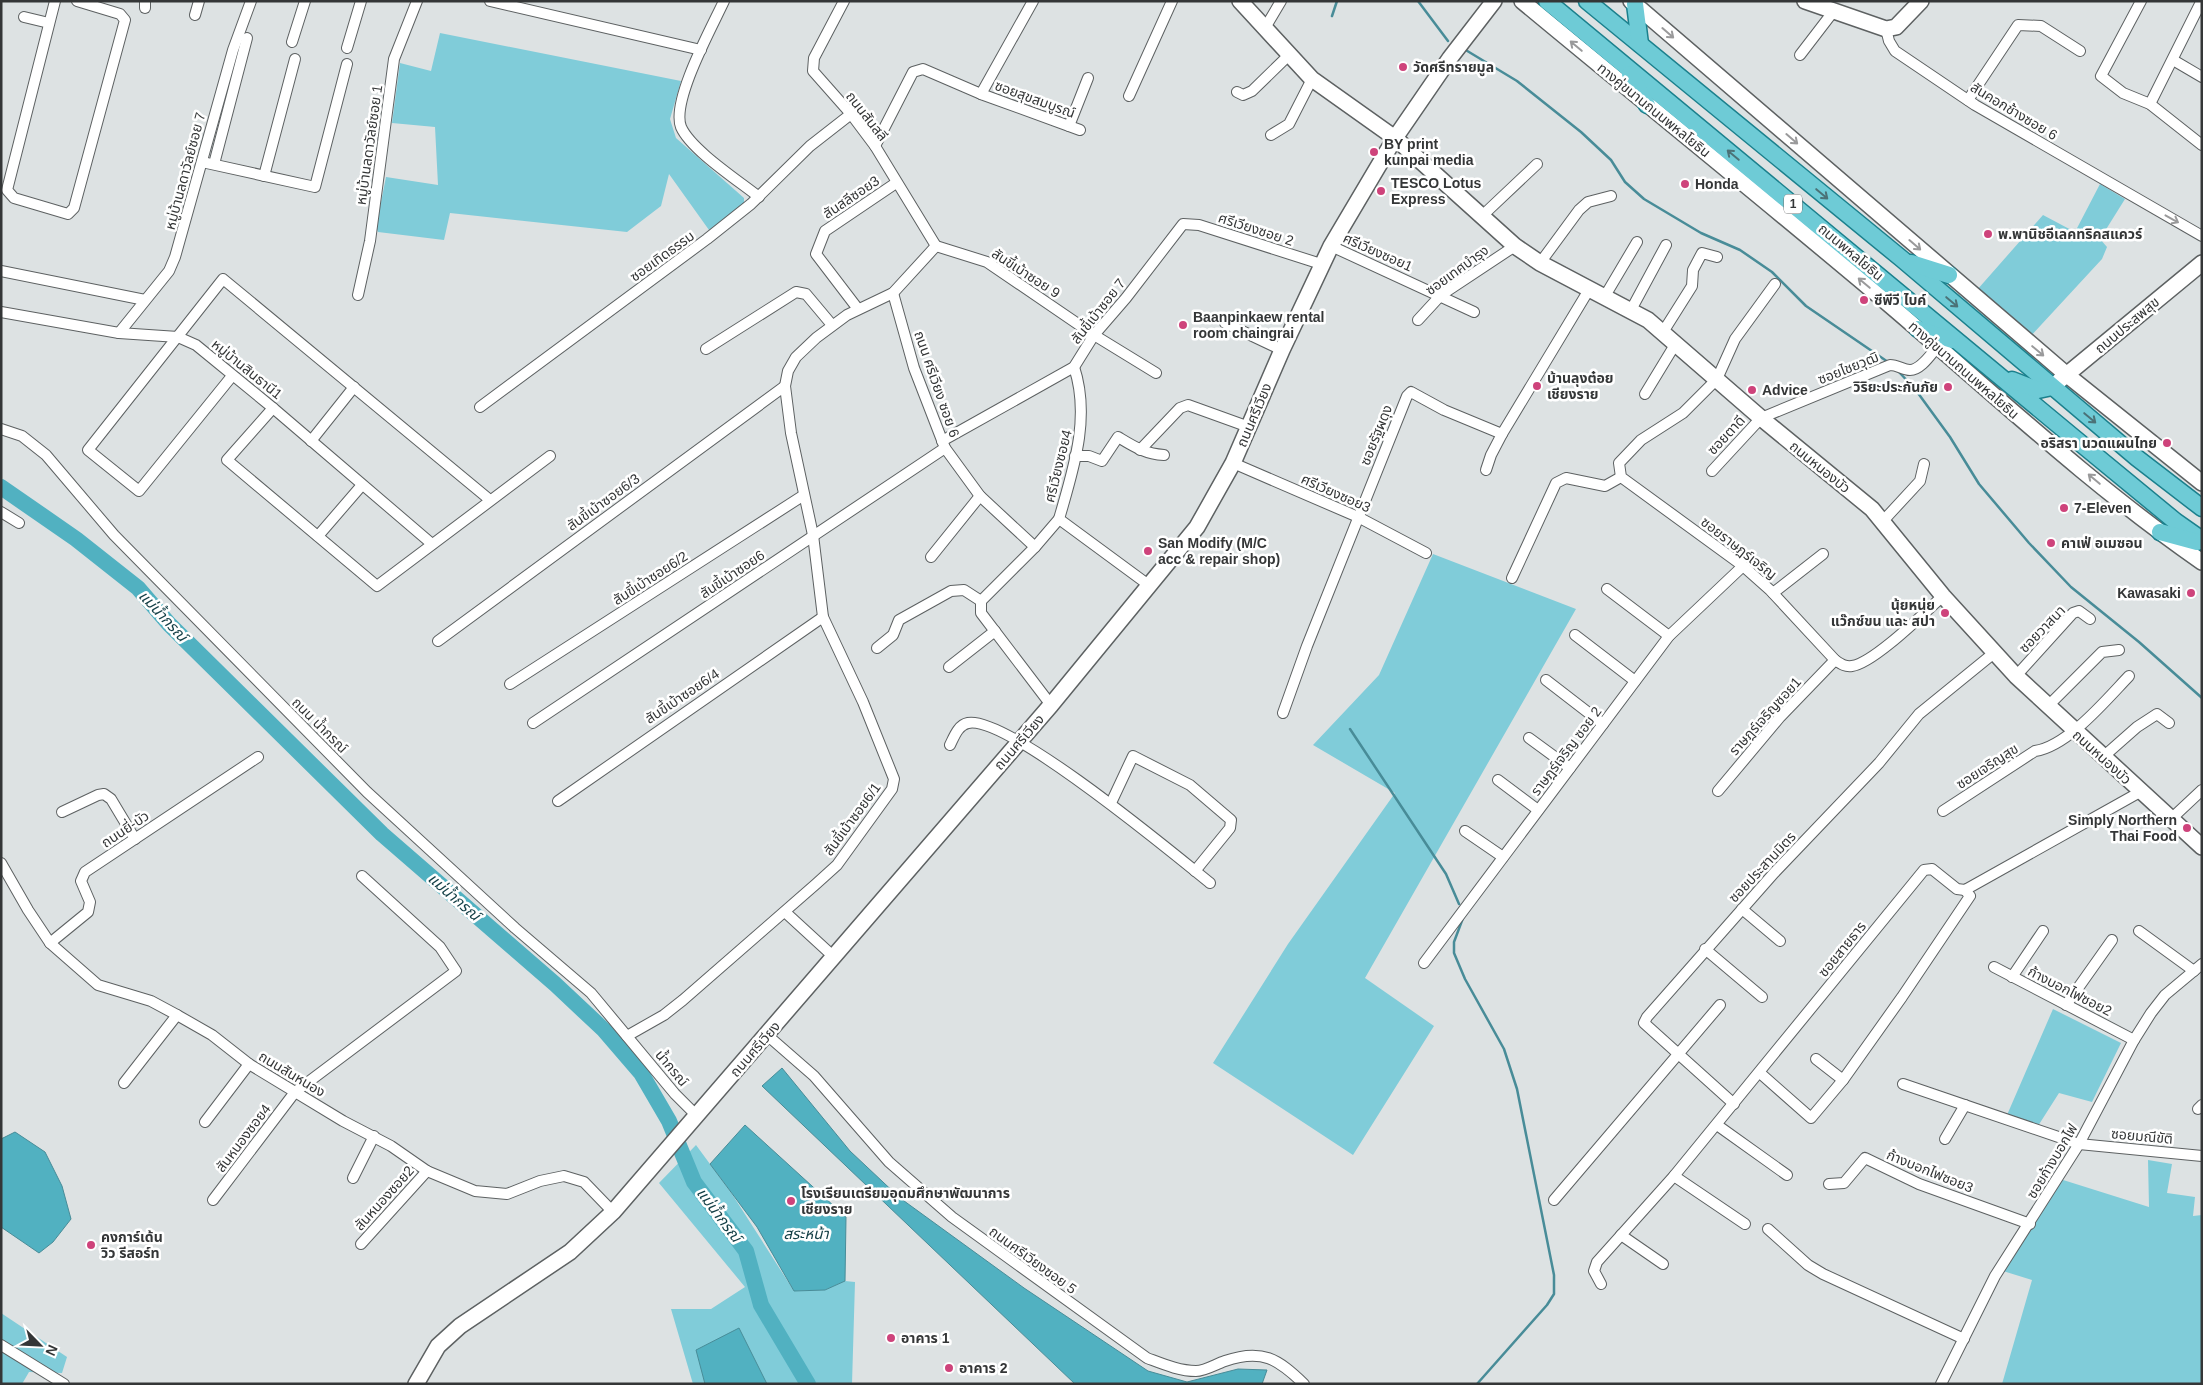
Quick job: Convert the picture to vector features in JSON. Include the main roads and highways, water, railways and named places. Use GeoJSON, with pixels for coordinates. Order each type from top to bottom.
{"type":"FeatureCollection","features":[{"type":"Feature","properties":{"kind":"main road","name":"ถนนหนองบัว"},"geometry":{"type":"LineString","coordinates":[[1240,1],[1312,79],[1395,138],[1515,246],[1540,263],[1631,310],[1664,332],[1761,418],[1883,521],[1944,596],[2016,676],[2073,731],[2202,846]]}},
{"type":"Feature","properties":{"kind":"main road","name":"ถนนศรีเวียง"},"geometry":{"type":"LineString","coordinates":[[416,1384],[438,1346],[460,1326],[570,1252],[613,1212],[1020,742],[1197,527],[1233,463],[1282,350],[1331,246],[1395,138],[1450,58],[1494,1]]}},
{"type":"Feature","properties":{"kind":"main road","name":"ทางคู่ขนานถนนพหลโยธิน"},"geometry":{"type":"LineString","coordinates":[[1522,1],[1938,346],[2055,447],[2160,532],[2202,562]]}},
{"type":"Feature","properties":{"kind":"main road","name":"ถนนพหลโยธิน"},"geometry":{"type":"LineString","coordinates":[[1546,1],[2175,521],[2202,541]]}},
{"type":"Feature","properties":{"kind":"main road","name":"ถนนพหลโยธิน"},"geometry":{"type":"LineString","coordinates":[[1588,1],[1902,260],[2137,458],[2202,508]]}},
{"type":"Feature","properties":{"kind":"main road"},"geometry":{"type":"LineString","coordinates":[[1805,1],[1886,30],[1896,27],[1921,1]]}},
{"type":"Feature","properties":{"kind":"main road"},"geometry":{"type":"LineString","coordinates":[[1633,3],[1640,44]]}},
{"type":"Feature","properties":{"kind":"main road"},"geometry":{"type":"LineString","coordinates":[[1633,3],[2067,375],[2202,483]]}},
{"type":"Feature","properties":{"kind":"main road"},"geometry":{"type":"LineString","coordinates":[[1626,66],[1647,105]]}},
{"type":"Feature","properties":{"kind":"main road"},"geometry":{"type":"LineString","coordinates":[[1902,260],[1949,275]]}},
{"type":"Feature","properties":{"kind":"main road","name":"ถนนประสพสุข"},"geometry":{"type":"LineString","coordinates":[[2052,387],[2202,263]]}},
{"type":"Feature","properties":{"kind":"main road"},"geometry":{"type":"LineString","coordinates":[[1918,330],[1959,342]]}},
{"type":"Feature","properties":{"kind":"main road"},"geometry":{"type":"LineString","coordinates":[[1998,374],[2038,390],[2052,387],[2051,406],[2073,437]]}},
{"type":"Feature","properties":{"kind":"main road"},"geometry":{"type":"LineString","coordinates":[[2160,532],[2202,541]]}},
{"type":"Feature","properties":{"kind":"water"},"geometry":{"type":"Polygon","coordinates":[[[782,1068],[850,1151],[900,1198],[1024,1288],[1148,1371],[1187,1382],[1238,1369],[1267,1370],[1262,1384],[1075,1384],[762,1086],[782,1068]]]}},
{"type":"Feature","properties":{"kind":"water","name":"สระหน้า"},"geometry":{"type":"Polygon","coordinates":[[[745,1125],[846,1217],[845,1281],[825,1290],[794,1291],[757,1227],[710,1164],[745,1125]]]}},
{"type":"Feature","properties":{"kind":"water"},"geometry":{"type":"Polygon","coordinates":[[[15,1132],[45,1152],[62,1186],[71,1219],[53,1242],[39,1253],[1,1227],[1,1139],[15,1132]]]}},
{"type":"Feature","properties":{"kind":"water"},"geometry":{"type":"Polygon","coordinates":[[[739,1328],[767,1384],[705,1384],[696,1350],[739,1328]]]}},
{"type":"Feature","properties":{"kind":"waterway"},"geometry":{"type":"LineString","coordinates":[[1332,16],[1337,1]]}},
{"type":"Feature","properties":{"kind":"waterway"},"geometry":{"type":"LineString","coordinates":[[1418,1],[1448,41]]}},
{"type":"Feature","properties":{"kind":"waterway"},"geometry":{"type":"LineString","coordinates":[[1464,49],[1517,81],[1581,132],[1611,160],[1625,182],[1644,199],[1701,233],[1740,250],[1772,272],[1806,306],[1888,362]]}},
{"type":"Feature","properties":{"kind":"waterway"},"geometry":{"type":"LineString","coordinates":[[1898,371],[1915,389],[1950,437],[1979,484],[2029,543],[2071,587],[2139,642],[2202,698]]}},
{"type":"Feature","properties":{"kind":"waterway","name":"แม่น้ำกรณ์"},"geometry":{"type":"LineString","coordinates":[[1,487],[76,539],[138,588],[169,624],[382,834],[555,984],[604,1030],[641,1073],[669,1121],[694,1182],[746,1251],[761,1305],[808,1384]]}},
{"type":"Feature","properties":{"kind":"waterway"},"geometry":{"type":"LineString","coordinates":[[1350,729],[1446,874],[1459,904]]}},
{"type":"Feature","properties":{"kind":"waterway"},"geometry":{"type":"LineString","coordinates":[[1463,918],[1454,942],[1454,953],[1465,979],[1504,1049],[1517,1089],[1554,1275],[1554,1294],[1547,1305],[1477,1384]]}},
{"type":"Feature","properties":{"kind":"place","name":"วัดศรีทรายมูล"},"geometry":{"type":"Point","coordinates":[1403,67]}},
{"type":"Feature","properties":{"kind":"place","name":"BY print kunpai media"},"geometry":{"type":"Point","coordinates":[1374,152]}},
{"type":"Feature","properties":{"kind":"place","name":"Honda"},"geometry":{"type":"Point","coordinates":[1685,184]}},
{"type":"Feature","properties":{"kind":"place","name":"TESCO Lotus Express"},"geometry":{"type":"Point","coordinates":[1381,191]}},
{"type":"Feature","properties":{"kind":"place","name":"พ.พานิชอีเลคทริคสแควร์"},"geometry":{"type":"Point","coordinates":[1988,234]}},
{"type":"Feature","properties":{"kind":"place","name":"ซีพีวี ไบค์"},"geometry":{"type":"Point","coordinates":[1864,300]}},
{"type":"Feature","properties":{"kind":"place","name":"Baanpinkaew rental room chaingrai"},"geometry":{"type":"Point","coordinates":[1183,325]}},
{"type":"Feature","properties":{"kind":"place","name":"บ้านลุงต๋อย เชียงราย"},"geometry":{"type":"Point","coordinates":[1537,386]}},
{"type":"Feature","properties":{"kind":"place","name":"วิริยะประกันภัย"},"geometry":{"type":"Point","coordinates":[1948,387]}},
{"type":"Feature","properties":{"kind":"place","name":"Advice"},"geometry":{"type":"Point","coordinates":[1752,390]}},
{"type":"Feature","properties":{"kind":"place","name":"อริสรา นวดแผนไทย"},"geometry":{"type":"Point","coordinates":[2167,443]}},
{"type":"Feature","properties":{"kind":"place","name":"7-Eleven"},"geometry":{"type":"Point","coordinates":[2064,508]}},
{"type":"Feature","properties":{"kind":"place","name":"คาเฟ่ อเมซอน"},"geometry":{"type":"Point","coordinates":[2051,543]}},
{"type":"Feature","properties":{"kind":"place","name":"San Modify (M/C acc & repair shop)"},"geometry":{"type":"Point","coordinates":[1148,551]}},
{"type":"Feature","properties":{"kind":"place","name":"Kawasaki"},"geometry":{"type":"Point","coordinates":[2191,593]}},
{"type":"Feature","properties":{"kind":"place","name":"นุ้ยหนุ่ย แว๊กซ์ขน และ สปา"},"geometry":{"type":"Point","coordinates":[1945,613]}},
{"type":"Feature","properties":{"kind":"place","name":"Simply Northern Thai Food"},"geometry":{"type":"Point","coordinates":[2187,828]}},
{"type":"Feature","properties":{"kind":"place","name":"โรงเรียนเตรียมอุดมศึกษาพัฒนาการ เชียงราย"},"geometry":{"type":"Point","coordinates":[791,1201]}},
{"type":"Feature","properties":{"kind":"place","name":"คงการ์เด้น วิว รีสอร์ท"},"geometry":{"type":"Point","coordinates":[91,1245]}},
{"type":"Feature","properties":{"kind":"place","name":"อาคาร 1"},"geometry":{"type":"Point","coordinates":[891,1338]}},
{"type":"Feature","properties":{"kind":"place","name":"อาคาร 2"},"geometry":{"type":"Point","coordinates":[949,1368]}}]}
